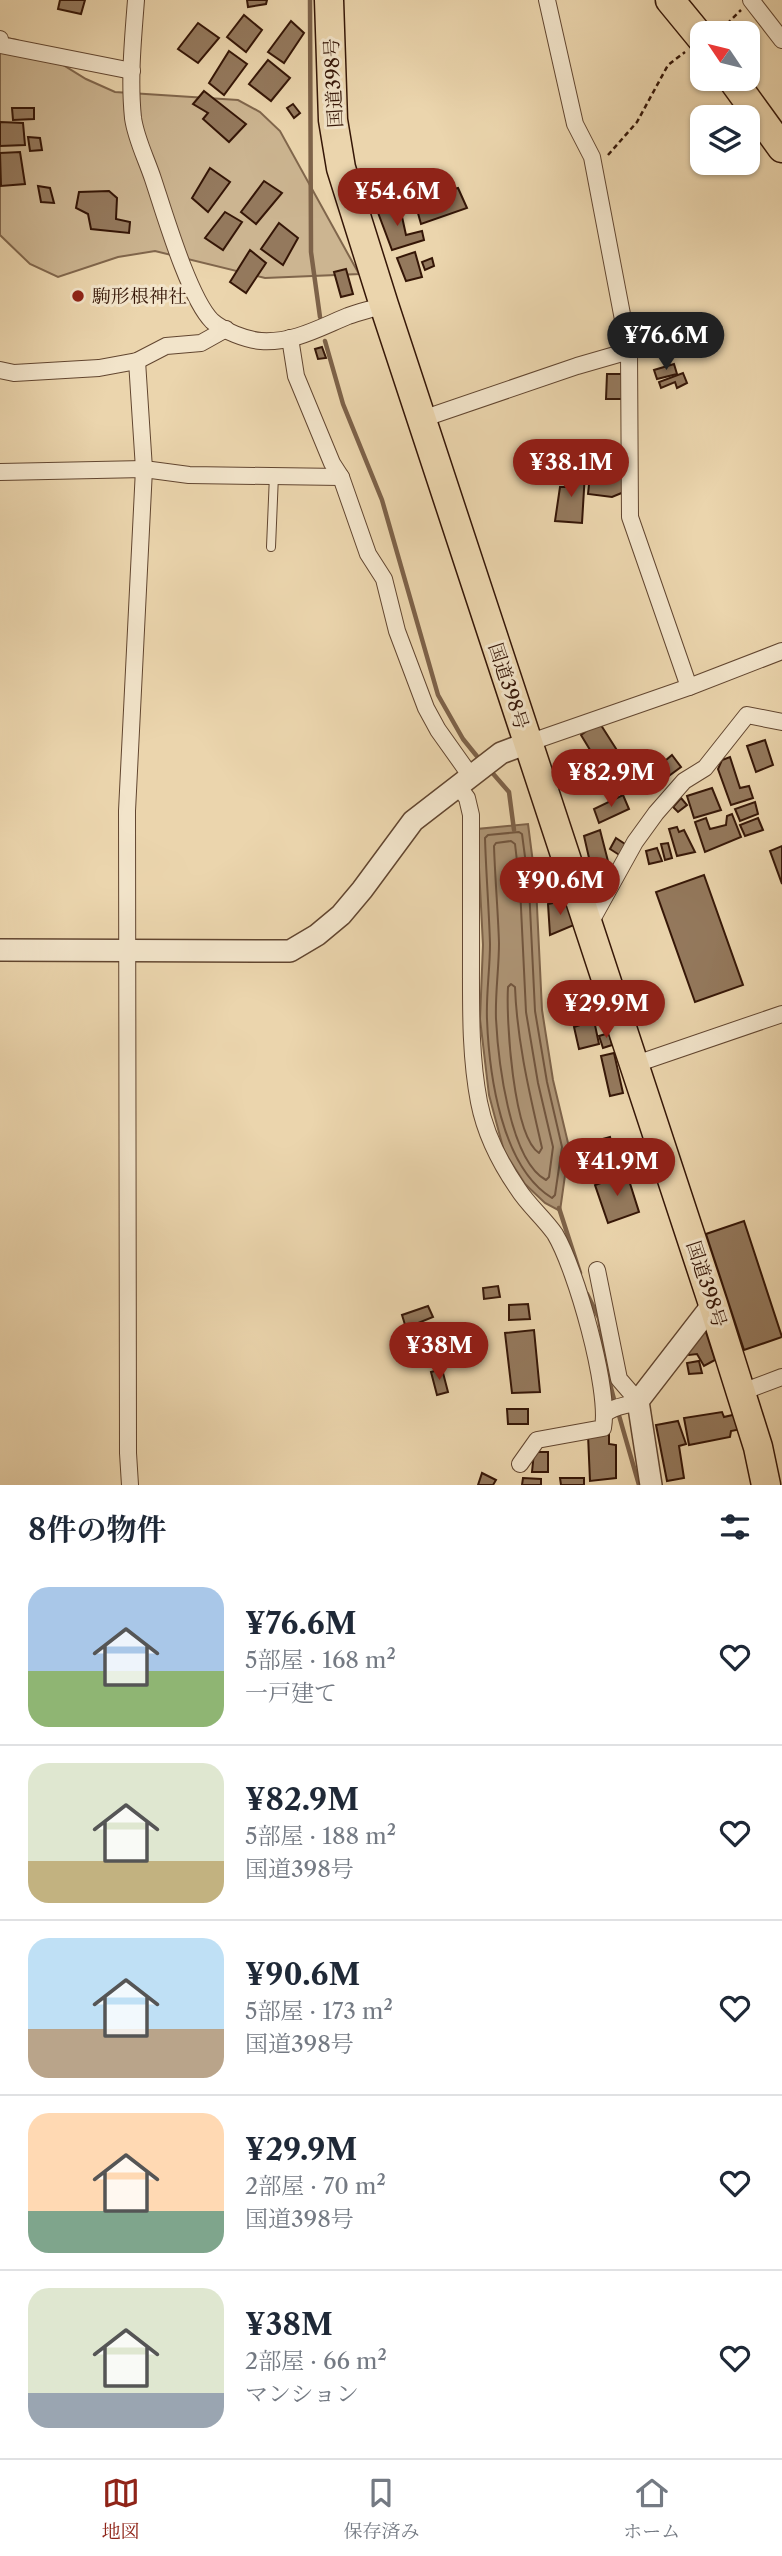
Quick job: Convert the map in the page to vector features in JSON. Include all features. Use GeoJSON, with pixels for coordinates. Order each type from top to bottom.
{"type":"FeatureCollection","features":[{"type":"Feature","properties":{"kind":"highway","name":"国道398号"},"geometry":{"type":"LineString","coordinates":[[329,0],[333,121],[341,168],[713,1304],[758,1447],[766,1485]]}},
{"type":"Feature","properties":{"kind":"highway"},"geometry":{"type":"LineString","coordinates":[[670,0],[690,24]]}},
{"type":"Feature","properties":{"kind":"highway"},"geometry":{"type":"LineString","coordinates":[[741,91],[782,148]]}},
{"type":"Feature","properties":{"kind":"street"},"geometry":{"type":"LineString","coordinates":[[136,0],[132,71],[134,119],[140,145],[162,209],[201,305],[213,322],[237,335],[260,341],[290,338],[318,331],[348,316],[384,305]]}},
{"type":"Feature","properties":{"kind":"street"},"geometry":{"type":"LineString","coordinates":[[547,0],[575,124],[592,157],[629,351],[630,517],[689,687]]}},
{"type":"Feature","properties":{"kind":"street"},"geometry":{"type":"LineString","coordinates":[[751,0],[782,40]]}},
{"type":"Feature","properties":{"kind":"street"},"geometry":{"type":"LineString","coordinates":[[0,39],[1,45],[132,71]]}},
{"type":"Feature","properties":{"kind":"street"},"geometry":{"type":"LineString","coordinates":[[0,370],[14,373],[99,368],[137,361],[166,346],[201,342],[226,329]]}},
{"type":"Feature","properties":{"kind":"street"},"geometry":{"type":"LineString","coordinates":[[290,338],[296,376],[332,463],[341,477],[368,554],[384,579],[397,631],[426,708],[468,777],[467,798],[471,815],[472,1038],[479,1104],[493,1146],[519,1191],[555,1235],[575,1278],[608,1412],[603,1428],[537,1440],[520,1464]]}},
{"type":"Feature","properties":{"kind":"street"},"geometry":{"type":"LineString","coordinates":[[422,419],[629,351]]}},
{"type":"Feature","properties":{"kind":"street"},"geometry":{"type":"LineString","coordinates":[[130,1485],[127,811],[144,469],[137,361]]}},
{"type":"Feature","properties":{"kind":"street"},"geometry":{"type":"LineString","coordinates":[[0,472],[144,469],[189,475],[341,477]]}},
{"type":"Feature","properties":{"kind":"street"},"geometry":{"type":"LineString","coordinates":[[0,950],[290,951],[317,935],[341,915],[413,821],[501,753],[689,687],[782,651]]}},
{"type":"Feature","properties":{"kind":"street"},"geometry":{"type":"LineString","coordinates":[[589,925],[635,842],[684,781],[705,768],[747,715],[782,722]]}},
{"type":"Feature","properties":{"kind":"street"},"geometry":{"type":"LineString","coordinates":[[633,1065],[782,1014]]}},
{"type":"Feature","properties":{"kind":"street"},"geometry":{"type":"LineString","coordinates":[[597,1270],[620,1379],[633,1403],[651,1485]]}},
{"type":"Feature","properties":{"kind":"street"},"geometry":{"type":"LineString","coordinates":[[608,1412],[633,1403],[713,1304]]}},
{"type":"Feature","properties":{"kind":"street"},"geometry":{"type":"LineString","coordinates":[[741,1392],[782,1377]]}},
{"type":"Feature","properties":{"kind":"lane"},"geometry":{"type":"LineString","coordinates":[[271,547],[274,475]]}},
{"type":"Feature","properties":{"kind":"path"},"geometry":{"type":"LineString","coordinates":[[726,21],[751,0]]}},
{"type":"Feature","properties":{"kind":"path"},"geometry":{"type":"LineString","coordinates":[[596,176],[610,151],[637,122],[668,65],[690,49]]}},
{"type":"Feature","properties":{"kind":"shaded area"},"geometry":{"type":"Polygon","coordinates":[[[2,37],[17,40],[42,52],[86,79],[115,92],[238,100],[260,112],[280,131],[359,274],[265,278],[155,251],[118,257],[58,277],[30,264],[0,235],[2,37]]]}},
{"type":"Feature","properties":{"kind":"water"},"geometry":{"type":"Polygon","coordinates":[[[528,824],[536,886],[542,1010],[553,1080],[569,1147],[560,1211],[545,1203],[525,1184],[504,1151],[489,1095],[480,1019],[483,945],[477,829],[528,824]]]}},
{"type":"Feature","properties":{"kind":"building"},"geometry":{"type":"Polygon","coordinates":[[[60,0],[85,0],[81,14],[58,9],[60,0]]]}},
{"type":"Feature","properties":{"kind":"building"},"geometry":{"type":"Polygon","coordinates":[[[247,0],[267,0],[266,4],[248,7],[247,0]]]}},
{"type":"Feature","properties":{"kind":"building"},"geometry":{"type":"Polygon","coordinates":[[[244,15],[262,30],[246,52],[227,37],[244,15]]]}},
{"type":"Feature","properties":{"kind":"building"},"geometry":{"type":"Polygon","coordinates":[[[291,21],[304,33],[284,63],[268,52],[291,21]]]}},
{"type":"Feature","properties":{"kind":"building"},"geometry":{"type":"Polygon","coordinates":[[[198,23],[219,38],[198,63],[178,49],[198,23]]]}},
{"type":"Feature","properties":{"kind":"building"},"geometry":{"type":"Polygon","coordinates":[[[229,51],[247,64],[224,95],[209,83],[229,51]]]}},
{"type":"Feature","properties":{"kind":"building"},"geometry":{"type":"Polygon","coordinates":[[[268,60],[290,78],[271,101],[249,84],[268,60]]]}},
{"type":"Feature","properties":{"kind":"building"},"geometry":{"type":"Polygon","coordinates":[[[204,91],[246,124],[229,142],[203,119],[208,113],[193,104],[204,91]]]}},
{"type":"Feature","properties":{"kind":"building"},"geometry":{"type":"Polygon","coordinates":[[[293,104],[300,113],[294,118],[287,108],[293,104]]]}},
{"type":"Feature","properties":{"kind":"building"},"geometry":{"type":"Polygon","coordinates":[[[12,108],[34,108],[34,119],[13,120],[12,108]]]}},
{"type":"Feature","properties":{"kind":"building"},"geometry":{"type":"Polygon","coordinates":[[[0,122],[23,123],[25,145],[0,146],[0,122]]]}},
{"type":"Feature","properties":{"kind":"building"},"geometry":{"type":"Polygon","coordinates":[[[28,137],[40,138],[42,150],[30,151],[28,137]]]}},
{"type":"Feature","properties":{"kind":"building"},"geometry":{"type":"Polygon","coordinates":[[[20,152],[25,184],[1,186],[0,153],[20,152]]]}},
{"type":"Feature","properties":{"kind":"building"},"geometry":{"type":"Polygon","coordinates":[[[210,168],[230,182],[208,212],[192,198],[210,168]]]}},
{"type":"Feature","properties":{"kind":"building"},"geometry":{"type":"Polygon","coordinates":[[[264,181],[282,193],[256,224],[241,212],[264,181]]]}},
{"type":"Feature","properties":{"kind":"building"},"geometry":{"type":"Polygon","coordinates":[[[38,186],[50,188],[54,203],[41,202],[38,186]]]}},
{"type":"Feature","properties":{"kind":"building"},"geometry":{"type":"Polygon","coordinates":[[[458,188],[467,208],[421,224],[414,199],[458,188]]]}},
{"type":"Feature","properties":{"kind":"building"},"geometry":{"type":"Polygon","coordinates":[[[109,191],[117,198],[116,219],[130,222],[129,233],[91,229],[88,214],[76,208],[79,192],[109,191]]]}},
{"type":"Feature","properties":{"kind":"building"},"geometry":{"type":"Polygon","coordinates":[[[399,203],[406,235],[422,231],[424,240],[392,250],[377,210],[399,203]]]}},
{"type":"Feature","properties":{"kind":"building"},"geometry":{"type":"Polygon","coordinates":[[[225,212],[242,222],[223,250],[205,238],[225,212]]]}},
{"type":"Feature","properties":{"kind":"building"},"geometry":{"type":"Polygon","coordinates":[[[279,223],[298,238],[283,265],[261,249],[279,223]]]}},
{"type":"Feature","properties":{"kind":"building"},"geometry":{"type":"Polygon","coordinates":[[[250,250],[266,263],[246,293],[230,282],[250,250]]]}},
{"type":"Feature","properties":{"kind":"building"},"geometry":{"type":"Polygon","coordinates":[[[415,252],[422,277],[406,281],[397,258],[415,252]]]}},
{"type":"Feature","properties":{"kind":"building"},"geometry":{"type":"Polygon","coordinates":[[[432,258],[434,266],[425,270],[422,262],[432,258]]]}},
{"type":"Feature","properties":{"kind":"building"},"geometry":{"type":"Polygon","coordinates":[[[346,269],[353,294],[341,297],[334,272],[346,269]]]}},
{"type":"Feature","properties":{"kind":"building"},"geometry":{"type":"Polygon","coordinates":[[[322,347],[326,358],[318,359],[315,349],[322,347]]]}},
{"type":"Feature","properties":{"kind":"building"},"geometry":{"type":"Polygon","coordinates":[[[674,364],[677,374],[657,379],[654,370],[674,364]]]}},
{"type":"Feature","properties":{"kind":"building"},"geometry":{"type":"Polygon","coordinates":[[[683,373],[687,383],[677,388],[675,382],[661,388],[659,382],[683,373]]]}},
{"type":"Feature","properties":{"kind":"building"},"geometry":{"type":"Polygon","coordinates":[[[607,374],[623,374],[623,399],[606,399],[607,374]]]}},
{"type":"Feature","properties":{"kind":"building"},"geometry":{"type":"Polygon","coordinates":[[[567,472],[585,473],[582,523],[555,521],[560,487],[565,487],[567,472]]]}},
{"type":"Feature","properties":{"kind":"building"},"geometry":{"type":"Polygon","coordinates":[[[590,475],[623,477],[624,492],[612,497],[588,494],[590,475]]]}},
{"type":"Feature","properties":{"kind":"building"},"geometry":{"type":"Polygon","coordinates":[[[599,722],[620,755],[601,768],[581,735],[599,722]]]}},
{"type":"Feature","properties":{"kind":"building"},"geometry":{"type":"Polygon","coordinates":[[[765,740],[773,765],[756,772],[747,746],[765,740]]]}},
{"type":"Feature","properties":{"kind":"building"},"geometry":{"type":"Polygon","coordinates":[[[627,755],[633,758],[646,778],[630,789],[614,767],[627,755]]]}},
{"type":"Feature","properties":{"kind":"building"},"geometry":{"type":"Polygon","coordinates":[[[672,755],[681,767],[662,781],[653,771],[672,755]]]}},
{"type":"Feature","properties":{"kind":"building"},"geometry":{"type":"Polygon","coordinates":[[[730,757],[740,788],[749,786],[753,798],[731,805],[718,769],[722,760],[730,757]]]}},
{"type":"Feature","properties":{"kind":"building"},"geometry":{"type":"Polygon","coordinates":[[[712,788],[721,810],[694,818],[687,796],[712,788]]]}},
{"type":"Feature","properties":{"kind":"building"},"geometry":{"type":"Polygon","coordinates":[[[623,795],[629,809],[599,823],[594,809],[623,795]]]}},
{"type":"Feature","properties":{"kind":"building"},"geometry":{"type":"Polygon","coordinates":[[[681,798],[687,805],[678,812],[673,807],[681,798]]]}},
{"type":"Feature","properties":{"kind":"building"},"geometry":{"type":"Polygon","coordinates":[[[755,802],[758,814],[740,821],[735,809],[755,802]]]}},
{"type":"Feature","properties":{"kind":"building"},"geometry":{"type":"Polygon","coordinates":[[[732,814],[741,837],[705,852],[695,822],[706,818],[710,829],[726,825],[727,816],[732,814]]]}},
{"type":"Feature","properties":{"kind":"building"},"geometry":{"type":"Polygon","coordinates":[[[758,818],[763,830],[745,836],[740,825],[758,818]]]}},
{"type":"Feature","properties":{"kind":"building"},"geometry":{"type":"Polygon","coordinates":[[[677,827],[679,832],[684,830],[695,852],[677,856],[669,829],[677,827]]]}},
{"type":"Feature","properties":{"kind":"building"},"geometry":{"type":"Polygon","coordinates":[[[600,830],[609,865],[600,868],[602,879],[594,880],[584,836],[600,830]]]}},
{"type":"Feature","properties":{"kind":"building"},"geometry":{"type":"Polygon","coordinates":[[[616,838],[628,846],[621,856],[610,849],[616,838]]]}},
{"type":"Feature","properties":{"kind":"building"},"geometry":{"type":"Polygon","coordinates":[[[668,843],[672,858],[665,860],[661,844],[668,843]]]}},
{"type":"Feature","properties":{"kind":"building"},"geometry":{"type":"Polygon","coordinates":[[[782,846],[782,884],[770,851],[782,846]]]}},
{"type":"Feature","properties":{"kind":"building"},"geometry":{"type":"Polygon","coordinates":[[[657,848],[662,861],[649,864],[646,851],[657,848]]]}},
{"type":"Feature","properties":{"kind":"building"},"geometry":{"type":"Polygon","coordinates":[[[704,875],[743,985],[695,1002],[656,892],[704,875]]]}},
{"type":"Feature","properties":{"kind":"building"},"geometry":{"type":"Polygon","coordinates":[[[568,900],[574,925],[550,935],[548,904],[568,900]]]}},
{"type":"Feature","properties":{"kind":"building"},"geometry":{"type":"Polygon","coordinates":[[[595,986],[599,1003],[573,1010],[568,993],[595,986]]]}},
{"type":"Feature","properties":{"kind":"building"},"geometry":{"type":"Polygon","coordinates":[[[592,1011],[599,1044],[579,1049],[574,1027],[580,1025],[578,1014],[592,1011]]]}},
{"type":"Feature","properties":{"kind":"building"},"geometry":{"type":"Polygon","coordinates":[[[609,1033],[612,1045],[603,1048],[599,1036],[609,1033]]]}},
{"type":"Feature","properties":{"kind":"building"},"geometry":{"type":"Polygon","coordinates":[[[614,1053],[623,1093],[610,1096],[601,1056],[614,1053]]]}},
{"type":"Feature","properties":{"kind":"building"},"geometry":{"type":"Polygon","coordinates":[[[610,1137],[614,1154],[604,1157],[599,1140],[610,1137]]]}},
{"type":"Feature","properties":{"kind":"building"},"geometry":{"type":"Polygon","coordinates":[[[603,1161],[607,1176],[596,1180],[591,1165],[603,1161]]]}},
{"type":"Feature","properties":{"kind":"building"},"geometry":{"type":"Polygon","coordinates":[[[627,1174],[639,1212],[608,1223],[595,1185],[627,1174]]]}},
{"type":"Feature","properties":{"kind":"building"},"geometry":{"type":"Polygon","coordinates":[[[744,1221],[782,1337],[744,1350],[706,1234],[744,1221]]]}},
{"type":"Feature","properties":{"kind":"building"},"geometry":{"type":"Polygon","coordinates":[[[498,1286],[500,1297],[484,1299],[483,1288],[498,1286]]]}},
{"type":"Feature","properties":{"kind":"building"},"geometry":{"type":"Polygon","coordinates":[[[528,1304],[530,1319],[509,1320],[509,1305],[528,1304]]]}},
{"type":"Feature","properties":{"kind":"building"},"geometry":{"type":"Polygon","coordinates":[[[428,1306],[433,1317],[406,1328],[402,1315],[428,1306]]]}},
{"type":"Feature","properties":{"kind":"building"},"geometry":{"type":"Polygon","coordinates":[[[534,1330],[540,1392],[512,1393],[505,1333],[534,1330]]]}},
{"type":"Feature","properties":{"kind":"building"},"geometry":{"type":"Polygon","coordinates":[[[706,1332],[715,1360],[704,1366],[697,1354],[689,1355],[685,1347],[693,1336],[706,1332]]]}},
{"type":"Feature","properties":{"kind":"building"},"geometry":{"type":"Polygon","coordinates":[[[426,1335],[432,1354],[421,1357],[416,1338],[426,1335]]]}},
{"type":"Feature","properties":{"kind":"building"},"geometry":{"type":"Polygon","coordinates":[[[699,1361],[702,1373],[689,1374],[687,1363],[699,1361]]]}},
{"type":"Feature","properties":{"kind":"building"},"geometry":{"type":"Polygon","coordinates":[[[442,1369],[448,1392],[437,1395],[431,1372],[442,1369]]]}},
{"type":"Feature","properties":{"kind":"building"},"geometry":{"type":"Polygon","coordinates":[[[507,1409],[528,1409],[528,1424],[508,1424],[507,1409]]]}},
{"type":"Feature","properties":{"kind":"building"},"geometry":{"type":"Polygon","coordinates":[[[722,1412],[724,1417],[741,1413],[746,1428],[731,1431],[730,1437],[689,1445],[684,1418],[722,1412]]]}},
{"type":"Feature","properties":{"kind":"building"},"geometry":{"type":"Polygon","coordinates":[[[678,1421],[686,1444],[679,1446],[684,1478],[667,1481],[656,1425],[678,1421]]]}},
{"type":"Feature","properties":{"kind":"building"},"geometry":{"type":"Polygon","coordinates":[[[609,1434],[609,1444],[616,1445],[616,1478],[590,1481],[588,1435],[609,1434]]]}},
{"type":"Feature","properties":{"kind":"building"},"geometry":{"type":"Polygon","coordinates":[[[534,1452],[548,1452],[548,1472],[532,1472],[534,1452]]]}},
{"type":"Feature","properties":{"kind":"building"},"geometry":{"type":"Polygon","coordinates":[[[482,1473],[496,1480],[493,1485],[478,1485],[482,1473]]]}},
{"type":"Feature","properties":{"kind":"building"},"geometry":{"type":"Polygon","coordinates":[[[523,1478],[541,1479],[541,1485],[522,1485],[523,1478]]]}},
{"type":"Feature","properties":{"kind":"building"},"geometry":{"type":"Polygon","coordinates":[[[560,1478],[584,1478],[584,1485],[561,1485],[560,1478]]]}},
{"type":"Feature","properties":{"kind":"waterway"},"geometry":{"type":"LineString","coordinates":[[310,0],[311,252],[320,317]]}},
{"type":"Feature","properties":{"kind":"waterway"},"geometry":{"type":"LineString","coordinates":[[325,341],[343,404],[382,500],[438,695],[463,739],[480,760]]}},
{"type":"Feature","properties":{"kind":"waterway"},"geometry":{"type":"LineString","coordinates":[[489,769],[509,792],[514,830]]}},
{"type":"Feature","properties":{"kind":"waterway"},"geometry":{"type":"LineString","coordinates":[[559,1208],[580,1273]]}},
{"type":"Feature","properties":{"kind":"waterway"},"geometry":{"type":"LineString","coordinates":[[587,1294],[599,1318],[615,1403]]}},
{"type":"Feature","properties":{"kind":"waterway"},"geometry":{"type":"LineString","coordinates":[[618,1412],[639,1485]]}},
{"type":"Feature","properties":{"kind":"place","name":"駒形根神社"},"geometry":{"type":"Point","coordinates":[78,296]}}]}
